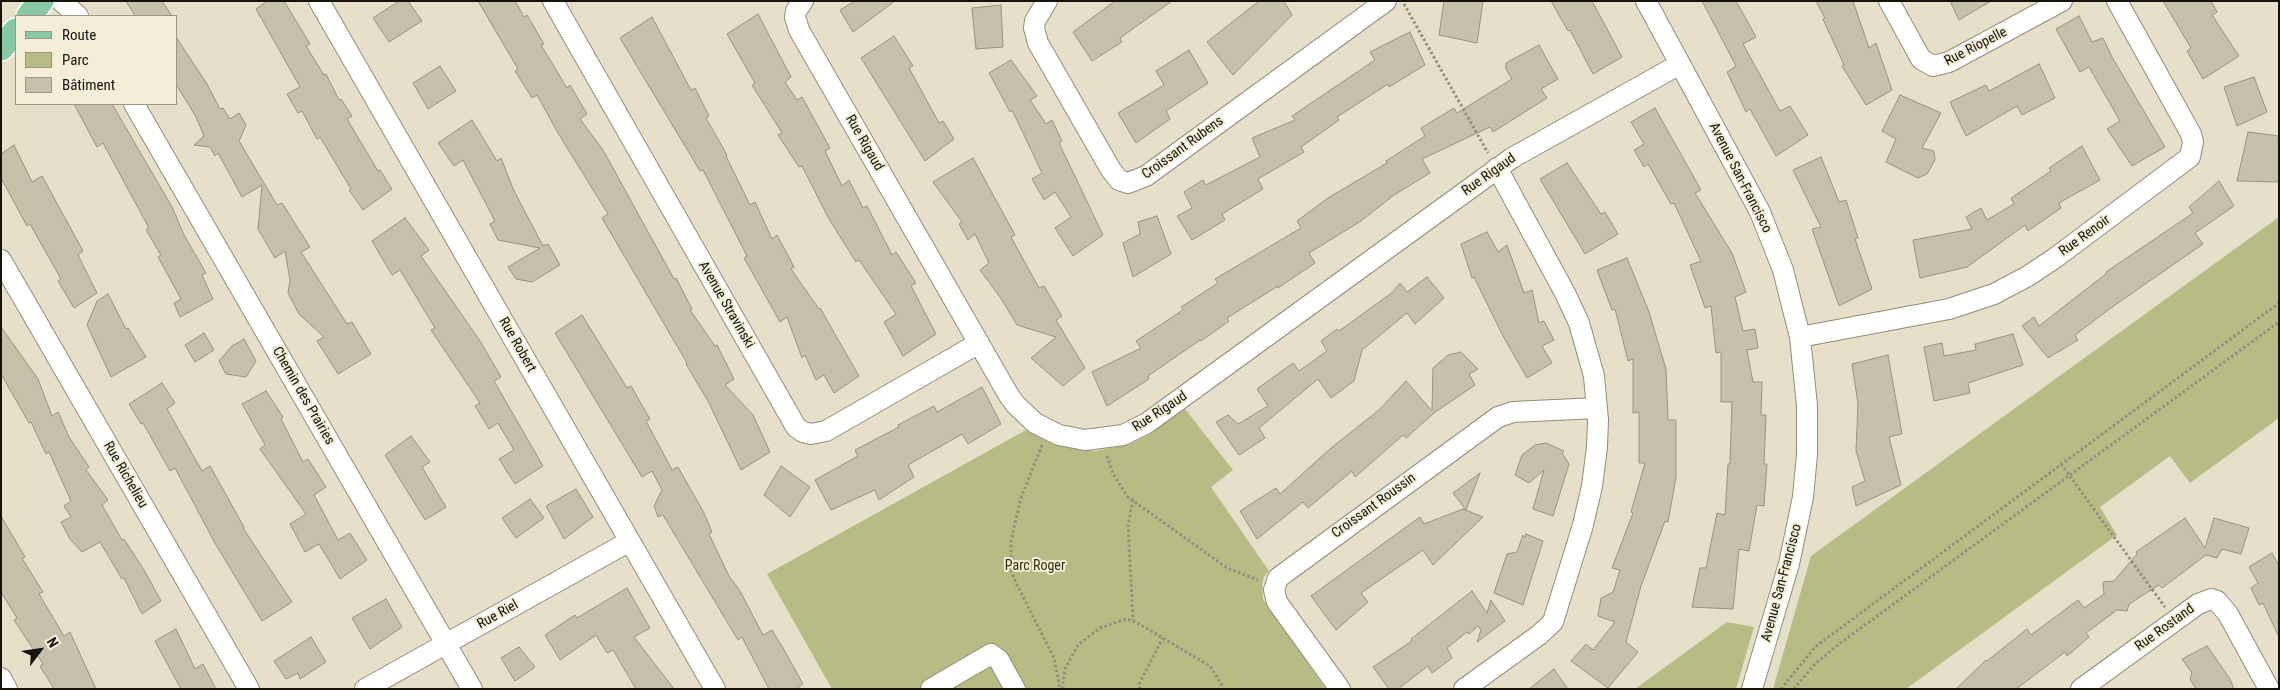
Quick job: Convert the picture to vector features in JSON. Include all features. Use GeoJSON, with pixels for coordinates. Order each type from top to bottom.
{"type":"FeatureCollection","features":[{"type":"Feature","properties":{"kind":"main road"},"geometry":{"type":"LineString","coordinates":[[29,15],[41,1]]}},
{"type":"Feature","properties":{"kind":"main road"},"geometry":{"type":"LineString","coordinates":[[1,48],[15,32]]}},
{"type":"Feature","properties":{"kind":"street"},"geometry":{"type":"LineString","coordinates":[[61,1],[77,15]]}},
{"type":"Feature","properties":{"kind":"street","name":"Rue Robert"},"geometry":{"type":"LineString","coordinates":[[319,1],[715,689]]}},
{"type":"Feature","properties":{"kind":"street","name":"Avenue Stravinski"},"geometry":{"type":"LineString","coordinates":[[553,1],[796,427],[803,432],[811,434],[826,431],[979,343]]}},
{"type":"Feature","properties":{"kind":"street","name":"Rue Rigaud"},"geometry":{"type":"LineString","coordinates":[[803,1],[796,11],[795,18],[799,30],[1016,404],[1035,423],[1059,435],[1085,440],[1123,435],[1158,416],[1494,163],[1521,152],[1680,64]]}},
{"type":"Feature","properties":{"kind":"street","name":"Croissant Rubens"},"geometry":{"type":"LineString","coordinates":[[1047,1],[1035,21],[1034,28],[1038,43],[1116,177],[1124,183],[1128,183],[1146,176],[1386,1]]}},
{"type":"Feature","properties":{"kind":"street","name":"Avenue San-Francisco"},"geometry":{"type":"LineString","coordinates":[[1646,1],[1768,229],[1783,270],[1800,337],[1807,406],[1807,454],[1803,497],[1789,564],[1752,689]]}},
{"type":"Feature","properties":{"kind":"street","name":"Rue Riopelle"},"geometry":{"type":"LineString","coordinates":[[1889,1],[1921,59],[1933,66],[1949,62],[2062,1]]}},
{"type":"Feature","properties":{"kind":"street","name":"Rue Renoir"},"geometry":{"type":"LineString","coordinates":[[1800,337],[1949,309],[1994,294],[2028,276],[2055,258],[2190,157],[2193,142],[2190,134],[2117,1]]}},
{"type":"Feature","properties":{"kind":"street","name":"Chemin des Prairies"},"geometry":{"type":"LineString","coordinates":[[135,105],[472,689]]}},
{"type":"Feature","properties":{"kind":"street"},"geometry":{"type":"LineString","coordinates":[[1464,689],[1539,636],[1553,622],[1583,525],[1592,486],[1597,447],[1597,408],[1591,362],[1579,323],[1565,293],[1494,163]]}},
{"type":"Feature","properties":{"kind":"street","name":"Rue Richelieu"},"geometry":{"type":"LineString","coordinates":[[1,260],[250,689]]}},
{"type":"Feature","properties":{"kind":"street","name":"Croissant Roussin"},"geometry":{"type":"LineString","coordinates":[[1340,689],[1277,602],[1274,590],[1278,578],[1498,417],[1513,412],[1597,408]]}},
{"type":"Feature","properties":{"kind":"street","name":"Rue Riel"},"geometry":{"type":"LineString","coordinates":[[365,689],[630,541]]}},
{"type":"Feature","properties":{"kind":"street","name":"Rue Rostand"},"geometry":{"type":"LineString","coordinates":[[2081,689],[2190,609],[2211,599],[2217,601],[2228,614],[2269,689]]}},
{"type":"Feature","properties":{"kind":"street"},"geometry":{"type":"LineString","coordinates":[[931,689],[991,654],[999,660],[1015,689]]}},
{"type":"Feature","properties":{"kind":"street"},"geometry":{"type":"LineString","coordinates":[[1,678],[7,689]]}},
{"type":"Feature","properties":{"kind":"path"},"geometry":{"type":"LineString","coordinates":[[1402,2],[1412,14],[1494,163]]}},
{"type":"Feature","properties":{"kind":"path"},"geometry":{"type":"LineString","coordinates":[[1781,689],[1815,647],[2279,303]]}},
{"type":"Feature","properties":{"kind":"path"},"geometry":{"type":"LineString","coordinates":[[1794,689],[1814,665],[1839,644],[2279,322]]}},
{"type":"Feature","properties":{"kind":"path"},"geometry":{"type":"LineString","coordinates":[[1044,440],[1021,498],[1012,541],[1012,568],[1014,579],[1054,658],[1061,689]]}},
{"type":"Feature","properties":{"kind":"path"},"geometry":{"type":"LineString","coordinates":[[1105,451],[1117,480],[1133,500],[1227,568],[1261,581]]}},
{"type":"Feature","properties":{"kind":"path"},"geometry":{"type":"LineString","coordinates":[[2061,464],[2168,611]]}},
{"type":"Feature","properties":{"kind":"path"},"geometry":{"type":"LineString","coordinates":[[1133,500],[1128,525],[1133,620]]}},
{"type":"Feature","properties":{"kind":"path"},"geometry":{"type":"LineString","coordinates":[[1061,689],[1065,669],[1078,645],[1100,628],[1115,622],[1133,620],[1210,666],[1224,689]]}},
{"type":"Feature","properties":{"kind":"path"},"geometry":{"type":"LineString","coordinates":[[1140,689],[1138,684],[1163,638]]}},
{"type":"Feature","properties":{"kind":"green space"},"geometry":{"type":"Polygon","coordinates":[[[2279,217],[2279,418],[2190,483],[2170,456],[2100,507],[2117,535],[1906,689],[1773,689],[1811,556],[2279,217]]]}},
{"type":"Feature","properties":{"kind":"green space","name":"Parc Roger"},"geometry":{"type":"Polygon","coordinates":[[[1185,409],[1233,470],[1211,487],[1269,571],[1264,577],[1262,584],[1263,599],[1326,689],[832,689],[767,574],[1026,430],[1059,446],[1095,451],[1130,444],[1146,436],[1185,409]]]}},
{"type":"Feature","properties":{"kind":"green space"},"geometry":{"type":"Polygon","coordinates":[[[1727,622],[1754,627],[1736,689],[1635,689],[1727,622]]]}},
{"type":"Feature","properties":{"kind":"building"},"geometry":{"type":"Polygon","coordinates":[[[126,1],[162,1],[171,15],[134,15],[126,1]]]}},
{"type":"Feature","properties":{"kind":"building"},"geometry":{"type":"Polygon","coordinates":[[[267,1],[284,1],[310,44],[306,46],[324,75],[326,74],[339,100],[341,99],[352,116],[347,119],[378,171],[380,170],[392,189],[363,210],[349,190],[351,189],[320,137],[317,139],[302,111],[298,113],[287,94],[300,87],[256,9],[267,1]]]}},
{"type":"Feature","properties":{"kind":"building"},"geometry":{"type":"Polygon","coordinates":[[[399,1],[408,1],[422,21],[389,42],[373,18],[399,1]]]}},
{"type":"Feature","properties":{"kind":"building"},"geometry":{"type":"Polygon","coordinates":[[[478,1],[515,1],[524,17],[527,15],[544,44],[541,45],[567,88],[570,85],[587,114],[580,119],[603,150],[674,279],[676,278],[692,309],[690,310],[715,346],[717,345],[734,379],[725,385],[753,415],[770,452],[741,470],[708,401],[602,218],[608,214],[537,95],[532,98],[515,71],[518,69],[478,1]]]}},
{"type":"Feature","properties":{"kind":"building"},"geometry":{"type":"Polygon","coordinates":[[[855,1],[895,1],[853,32],[840,10],[855,1]]]}},
{"type":"Feature","properties":{"kind":"building"},"geometry":{"type":"Polygon","coordinates":[[[1115,1],[1172,1],[1120,38],[1122,42],[1092,61],[1073,32],[1115,1]]]}},
{"type":"Feature","properties":{"kind":"building"},"geometry":{"type":"Polygon","coordinates":[[[1259,1],[1284,1],[1292,15],[1233,75],[1207,42],[1259,1]]]}},
{"type":"Feature","properties":{"kind":"building"},"geometry":{"type":"Polygon","coordinates":[[[1444,1],[1483,1],[1477,43],[1439,35],[1444,1]]]}},
{"type":"Feature","properties":{"kind":"building"},"geometry":{"type":"Polygon","coordinates":[[[1551,1],[1592,1],[1622,57],[1593,74],[1570,30],[1568,31],[1551,1]]]}},
{"type":"Feature","properties":{"kind":"building"},"geometry":{"type":"Polygon","coordinates":[[[1702,1],[1736,1],[1756,37],[1743,44],[1780,111],[1790,106],[1808,135],[1776,156],[1750,109],[1746,112],[1727,72],[1736,66],[1702,1]]]}},
{"type":"Feature","properties":{"kind":"building"},"geometry":{"type":"Polygon","coordinates":[[[1816,1],[1853,1],[1869,48],[1876,43],[1892,90],[1866,105],[1842,66],[1844,65],[1816,1]]]}},
{"type":"Feature","properties":{"kind":"building"},"geometry":{"type":"Polygon","coordinates":[[[1950,1],[1991,1],[1959,20],[1950,1]]]}},
{"type":"Feature","properties":{"kind":"building"},"geometry":{"type":"Polygon","coordinates":[[[2163,1],[2211,1],[2217,12],[2212,15],[2239,56],[2203,79],[2187,51],[2191,48],[2163,1]]]}},
{"type":"Feature","properties":{"kind":"building"},"geometry":{"type":"Polygon","coordinates":[[[1001,5],[1003,47],[976,49],[972,8],[1001,5]]]}},
{"type":"Feature","properties":{"kind":"building"},"geometry":{"type":"Polygon","coordinates":[[[758,14],[791,77],[785,82],[797,100],[802,97],[830,148],[825,151],[842,186],[849,180],[863,208],[867,206],[892,255],[896,252],[916,283],[911,286],[936,334],[903,356],[884,322],[896,314],[859,260],[856,262],[829,219],[802,166],[799,167],[778,135],[782,133],[752,85],[755,83],[727,34],[758,14]]]}},
{"type":"Feature","properties":{"kind":"building"},"geometry":{"type":"Polygon","coordinates":[[[2079,16],[2092,42],[2103,38],[2112,57],[2165,147],[2132,166],[2107,129],[2120,121],[2089,67],[2080,72],[2056,29],[2079,16]]]}},
{"type":"Feature","properties":{"kind":"building"},"geometry":{"type":"Polygon","coordinates":[[[652,17],[691,90],[695,88],[709,116],[706,118],[727,155],[750,205],[755,202],[772,239],[777,235],[794,267],[791,269],[820,308],[859,376],[834,393],[824,375],[816,380],[805,355],[802,358],[787,317],[780,322],[744,258],[747,256],[703,170],[700,171],[620,38],[652,17]]]}},
{"type":"Feature","properties":{"kind":"building"},"geometry":{"type":"Polygon","coordinates":[[[1410,32],[1425,65],[1389,87],[1388,84],[1337,117],[1339,120],[1301,147],[1304,152],[1258,179],[1263,189],[1222,214],[1225,220],[1192,240],[1177,216],[1192,208],[1184,192],[1203,180],[1206,185],[1260,157],[1252,138],[1295,120],[1292,116],[1375,60],[1370,52],[1410,32]]]}},
{"type":"Feature","properties":{"kind":"building"},"geometry":{"type":"Polygon","coordinates":[[[894,36],[913,66],[909,68],[939,123],[943,121],[954,139],[925,161],[861,58],[894,36]]]}},
{"type":"Feature","properties":{"kind":"building"},"geometry":{"type":"Polygon","coordinates":[[[178,40],[207,84],[220,109],[223,108],[230,119],[239,113],[246,125],[239,141],[277,205],[282,203],[310,247],[301,252],[347,324],[352,322],[371,354],[338,374],[317,341],[324,337],[299,314],[288,293],[290,280],[285,251],[275,258],[258,229],[262,185],[242,197],[218,153],[215,156],[210,147],[194,145],[204,136],[196,117],[178,87],[178,40]]]}},
{"type":"Feature","properties":{"kind":"building"},"geometry":{"type":"Polygon","coordinates":[[[1539,45],[1558,79],[1541,89],[1547,98],[1493,132],[1490,127],[1422,159],[1430,173],[1394,195],[1361,221],[1309,253],[1315,263],[1278,288],[1278,286],[1227,318],[1229,321],[1148,376],[1149,379],[1107,406],[1092,372],[1141,348],[1136,341],[1183,310],[1181,307],[1218,283],[1215,279],[1301,228],[1297,221],[1328,198],[1387,163],[1386,161],[1425,136],[1421,128],[1454,108],[1457,113],[1512,79],[1506,69],[1506,63],[1539,45]]]}},
{"type":"Feature","properties":{"kind":"building"},"geometry":{"type":"Polygon","coordinates":[[[1189,50],[1208,83],[1166,111],[1170,119],[1136,143],[1118,113],[1164,85],[1156,71],[1189,50]]]}},
{"type":"Feature","properties":{"kind":"building"},"geometry":{"type":"Polygon","coordinates":[[[1011,60],[1037,96],[1030,100],[1046,124],[1052,120],[1062,141],[1059,143],[1103,235],[1073,256],[1055,228],[1071,217],[1055,192],[1044,200],[1032,179],[1042,173],[1012,110],[1010,112],[989,73],[1011,60]]]}},
{"type":"Feature","properties":{"kind":"building"},"geometry":{"type":"Polygon","coordinates":[[[2039,64],[2055,98],[2022,115],[2017,106],[1966,136],[1950,102],[1986,85],[1989,91],[2039,64]]]}},
{"type":"Feature","properties":{"kind":"building"},"geometry":{"type":"Polygon","coordinates":[[[440,66],[456,91],[428,109],[413,83],[440,66]]]}},
{"type":"Feature","properties":{"kind":"building"},"geometry":{"type":"Polygon","coordinates":[[[2254,77],[2267,112],[2237,126],[2224,87],[2254,77]]]}},
{"type":"Feature","properties":{"kind":"building"},"geometry":{"type":"Polygon","coordinates":[[[1900,95],[1941,113],[1922,148],[1934,151],[1935,160],[1927,174],[1918,178],[1886,162],[1896,139],[1882,131],[1900,95]]]}},
{"type":"Feature","properties":{"kind":"building"},"geometry":{"type":"Polygon","coordinates":[[[75,105],[113,105],[172,207],[184,235],[206,273],[202,275],[213,299],[180,317],[174,303],[181,299],[158,257],[161,255],[146,230],[149,228],[103,143],[97,147],[75,105]]]}},
{"type":"Feature","properties":{"kind":"building"},"geometry":{"type":"Polygon","coordinates":[[[1655,108],[1701,190],[1695,193],[1732,253],[1746,292],[1735,297],[1743,331],[1755,329],[1758,348],[1747,350],[1753,382],[1762,382],[1761,415],[1766,415],[1764,464],[1767,464],[1764,506],[1757,505],[1749,551],[1739,549],[1733,609],[1692,607],[1700,568],[1706,568],[1717,513],[1725,515],[1728,464],[1730,464],[1732,402],[1721,402],[1721,352],[1716,353],[1711,306],[1705,308],[1690,265],[1701,261],[1674,203],[1671,204],[1648,164],[1644,167],[1634,150],[1644,144],[1631,122],[1655,108]]]}},
{"type":"Feature","properties":{"kind":"building"},"geometry":{"type":"Polygon","coordinates":[[[472,120],[497,161],[501,158],[514,191],[543,246],[548,244],[560,265],[532,282],[516,279],[508,267],[540,248],[498,240],[490,224],[495,221],[463,160],[454,166],[438,143],[472,120]]]}},
{"type":"Feature","properties":{"kind":"building"},"geometry":{"type":"Polygon","coordinates":[[[2248,132],[2279,136],[2279,182],[2237,181],[2248,132]]]}},
{"type":"Feature","properties":{"kind":"building"},"geometry":{"type":"Polygon","coordinates":[[[14,145],[32,182],[42,176],[83,251],[78,255],[97,293],[74,308],[58,281],[61,279],[30,224],[27,226],[1,178],[1,154],[14,145]]]}},
{"type":"Feature","properties":{"kind":"building"},"geometry":{"type":"Polygon","coordinates":[[[2082,146],[2100,180],[2059,203],[2061,208],[2028,231],[2025,225],[1967,267],[1920,278],[1913,240],[1972,229],[1966,217],[1981,208],[1987,220],[2014,204],[2011,198],[2051,171],[2049,168],[2082,146]]]}},
{"type":"Feature","properties":{"kind":"building"},"geometry":{"type":"Polygon","coordinates":[[[1821,157],[1839,202],[1846,200],[1858,238],[1855,239],[1872,289],[1839,306],[1812,229],[1821,227],[1793,170],[1821,157]]]}},
{"type":"Feature","properties":{"kind":"building"},"geometry":{"type":"Polygon","coordinates":[[[973,158],[1015,235],[1011,237],[1039,288],[1044,286],[1062,316],[1056,320],[1085,368],[1063,386],[1031,358],[1056,337],[1017,325],[1000,297],[980,270],[989,263],[975,234],[968,240],[959,224],[962,222],[933,182],[973,158]]]}},
{"type":"Feature","properties":{"kind":"building"},"geometry":{"type":"Polygon","coordinates":[[[1567,163],[1601,214],[1605,212],[1618,234],[1585,254],[1540,179],[1567,163]]]}},
{"type":"Feature","properties":{"kind":"building"},"geometry":{"type":"Polygon","coordinates":[[[2219,181],[2234,206],[2195,233],[2203,244],[2075,335],[2078,340],[2048,358],[2022,326],[2034,317],[2039,326],[2106,272],[2193,213],[2189,207],[2219,181]]]}},
{"type":"Feature","properties":{"kind":"building"},"geometry":{"type":"Polygon","coordinates":[[[1157,216],[1171,254],[1133,277],[1123,243],[1140,234],[1138,222],[1157,216]]]}},
{"type":"Feature","properties":{"kind":"building"},"geometry":{"type":"Polygon","coordinates":[[[405,218],[429,250],[421,256],[480,341],[501,377],[494,381],[543,466],[515,484],[499,459],[514,450],[498,423],[489,429],[475,406],[480,403],[431,330],[435,328],[400,270],[392,275],[372,241],[405,218]]]}},
{"type":"Feature","properties":{"kind":"building"},"geometry":{"type":"Polygon","coordinates":[[[1487,232],[1498,252],[1507,245],[1524,293],[1532,290],[1539,323],[1544,321],[1554,340],[1542,346],[1552,363],[1527,378],[1503,336],[1474,277],[1472,278],[1461,244],[1487,232]]]}},
{"type":"Feature","properties":{"kind":"building"},"geometry":{"type":"Polygon","coordinates":[[[1627,258],[1649,312],[1666,369],[1668,420],[1676,420],[1676,477],[1668,522],[1665,521],[1641,586],[1626,642],[1638,652],[1608,688],[1571,661],[1586,644],[1593,650],[1615,622],[1598,616],[1601,598],[1613,592],[1620,570],[1612,568],[1633,513],[1631,512],[1645,463],[1639,463],[1639,412],[1633,413],[1633,359],[1628,361],[1615,309],[1612,310],[1597,270],[1627,258]]]}},
{"type":"Feature","properties":{"kind":"building"},"geometry":{"type":"Polygon","coordinates":[[[1427,277],[1444,298],[1415,324],[1407,313],[1362,350],[1354,381],[1331,398],[1318,379],[1259,428],[1265,438],[1239,455],[1216,422],[1228,415],[1238,424],[1268,406],[1257,389],[1293,363],[1299,371],[1327,351],[1321,341],[1337,329],[1339,331],[1393,292],[1400,283],[1407,292],[1427,277]]]}},
{"type":"Feature","properties":{"kind":"building"},"geometry":{"type":"Polygon","coordinates":[[[108,294],[126,329],[128,328],[146,357],[111,377],[87,325],[97,301],[108,294]]]}},
{"type":"Feature","properties":{"kind":"building"},"geometry":{"type":"Polygon","coordinates":[[[582,315],[627,388],[631,386],[650,419],[646,421],[672,470],[678,467],[704,513],[712,532],[709,534],[729,576],[740,591],[763,635],[772,630],[783,648],[803,684],[796,689],[769,689],[742,637],[738,640],[663,515],[658,517],[654,506],[662,490],[652,471],[642,477],[555,333],[582,315]]]}},
{"type":"Feature","properties":{"kind":"building"},"geometry":{"type":"Polygon","coordinates":[[[1,327],[38,379],[52,416],[58,412],[69,437],[89,467],[86,470],[108,500],[102,505],[122,540],[124,539],[144,570],[161,601],[142,614],[124,578],[122,579],[100,542],[82,552],[70,539],[61,522],[71,517],[64,506],[71,501],[49,452],[46,454],[31,422],[29,423],[1,374],[1,327]]]}},
{"type":"Feature","properties":{"kind":"building"},"geometry":{"type":"Polygon","coordinates":[[[204,333],[214,350],[195,362],[185,345],[204,333]]]}},
{"type":"Feature","properties":{"kind":"building"},"geometry":{"type":"Polygon","coordinates":[[[2013,334],[2023,365],[1968,383],[1970,393],[1934,401],[1924,347],[1942,343],[1944,356],[1976,350],[1975,344],[2013,334]]]}},
{"type":"Feature","properties":{"kind":"building"},"geometry":{"type":"Polygon","coordinates":[[[244,339],[256,361],[246,377],[226,374],[219,361],[232,346],[244,339]]]}},
{"type":"Feature","properties":{"kind":"building"},"geometry":{"type":"Polygon","coordinates":[[[1461,352],[1478,369],[1469,374],[1475,385],[1434,413],[1406,438],[1403,435],[1355,477],[1352,471],[1308,508],[1303,502],[1257,539],[1240,511],[1276,488],[1280,494],[1331,448],[1379,410],[1406,381],[1432,411],[1433,368],[1448,355],[1461,352]]]}},
{"type":"Feature","properties":{"kind":"building"},"geometry":{"type":"Polygon","coordinates":[[[1888,355],[1902,434],[1889,437],[1901,485],[1856,506],[1852,487],[1865,481],[1856,451],[1858,404],[1852,364],[1888,355]]]}},
{"type":"Feature","properties":{"kind":"building"},"geometry":{"type":"Polygon","coordinates":[[[162,383],[175,403],[167,409],[202,471],[210,466],[243,528],[292,602],[262,621],[216,545],[175,468],[170,471],[143,423],[141,424],[129,404],[162,383]]]}},
{"type":"Feature","properties":{"kind":"building"},"geometry":{"type":"Polygon","coordinates":[[[982,387],[1001,424],[968,444],[962,434],[908,465],[914,477],[879,500],[875,490],[831,510],[815,480],[858,456],[855,450],[899,427],[898,425],[934,406],[937,412],[982,387]]]}},
{"type":"Feature","properties":{"kind":"building"},"geometry":{"type":"Polygon","coordinates":[[[266,391],[283,417],[281,419],[303,462],[308,459],[326,487],[314,495],[338,540],[350,533],[367,560],[340,579],[319,544],[305,552],[290,524],[306,514],[260,449],[265,445],[242,404],[266,391]]]}},
{"type":"Feature","properties":{"kind":"building"},"geometry":{"type":"Polygon","coordinates":[[[411,436],[430,462],[422,467],[446,507],[425,520],[385,455],[411,436]]]}},
{"type":"Feature","properties":{"kind":"building"},"geometry":{"type":"Polygon","coordinates":[[[1546,443],[1564,451],[1562,453],[1569,464],[1553,516],[1533,509],[1544,470],[1529,483],[1515,475],[1522,455],[1535,445],[1546,443]]]}},
{"type":"Feature","properties":{"kind":"building"},"geometry":{"type":"Polygon","coordinates":[[[781,466],[810,487],[790,517],[764,495],[781,466]]]}},
{"type":"Feature","properties":{"kind":"building"},"geometry":{"type":"Polygon","coordinates":[[[1480,473],[1466,510],[1453,493],[1480,473]]]}},
{"type":"Feature","properties":{"kind":"building"},"geometry":{"type":"Polygon","coordinates":[[[576,489],[593,517],[564,539],[546,506],[576,489]]]}},
{"type":"Feature","properties":{"kind":"building"},"geometry":{"type":"Polygon","coordinates":[[[530,499],[544,518],[516,538],[502,518],[530,499]]]}},
{"type":"Feature","properties":{"kind":"building"},"geometry":{"type":"Polygon","coordinates":[[[1463,509],[1483,517],[1433,565],[1423,550],[1361,593],[1368,602],[1336,630],[1311,596],[1420,517],[1424,524],[1463,509]]]}},
{"type":"Feature","properties":{"kind":"building"},"geometry":{"type":"Polygon","coordinates":[[[1,516],[25,557],[22,558],[43,592],[39,594],[64,636],[70,632],[96,689],[54,689],[40,666],[43,664],[14,620],[17,618],[1,592],[1,516]]]}},
{"type":"Feature","properties":{"kind":"building"},"geometry":{"type":"Polygon","coordinates":[[[2185,518],[2205,548],[2214,518],[2249,528],[2241,554],[2222,549],[2217,558],[2206,555],[2162,588],[2159,585],[2129,604],[2127,611],[2117,610],[2086,633],[2089,637],[2067,656],[2065,652],[2016,689],[1956,689],[1986,660],[2027,629],[2031,635],[2078,600],[2084,608],[2104,594],[2103,582],[2114,581],[2137,554],[2136,552],[2185,518]]]}},
{"type":"Feature","properties":{"kind":"building"},"geometry":{"type":"Polygon","coordinates":[[[1526,534],[1543,541],[1523,605],[1494,593],[1507,554],[1517,552],[1523,535],[1525,538],[1526,534]]]}},
{"type":"Feature","properties":{"kind":"building"},"geometry":{"type":"Polygon","coordinates":[[[2272,553],[2279,566],[2279,637],[2263,603],[2259,605],[2251,588],[2258,583],[2249,567],[2272,553]]]}},
{"type":"Feature","properties":{"kind":"building"},"geometry":{"type":"Polygon","coordinates":[[[627,588],[650,628],[634,637],[674,689],[636,689],[613,650],[607,653],[596,635],[560,660],[545,635],[575,615],[577,618],[627,588]]]}},
{"type":"Feature","properties":{"kind":"building"},"geometry":{"type":"Polygon","coordinates":[[[1472,591],[1487,613],[1491,600],[1505,621],[1477,642],[1481,630],[1478,626],[1469,634],[1467,632],[1447,648],[1452,658],[1432,673],[1428,666],[1398,689],[1389,689],[1373,667],[1412,641],[1411,639],[1472,591]]]}},
{"type":"Feature","properties":{"kind":"building"},"geometry":{"type":"Polygon","coordinates":[[[386,599],[402,627],[370,649],[352,618],[386,599]]]}},
{"type":"Feature","properties":{"kind":"building"},"geometry":{"type":"Polygon","coordinates":[[[176,629],[195,669],[203,664],[216,689],[181,689],[155,641],[176,629]]]}},
{"type":"Feature","properties":{"kind":"building"},"geometry":{"type":"Polygon","coordinates":[[[311,637],[326,662],[300,679],[298,673],[286,679],[274,661],[311,637]]]}},
{"type":"Feature","properties":{"kind":"building"},"geometry":{"type":"Polygon","coordinates":[[[2207,646],[2230,679],[2234,689],[2196,689],[2190,679],[2192,673],[2182,659],[2207,646]]]}},
{"type":"Feature","properties":{"kind":"building"},"geometry":{"type":"Polygon","coordinates":[[[519,647],[535,667],[515,681],[501,658],[519,647]]]}},
{"type":"Feature","properties":{"kind":"building"},"geometry":{"type":"Polygon","coordinates":[[[1554,669],[1568,689],[1529,689],[1554,669]]]}}]}
